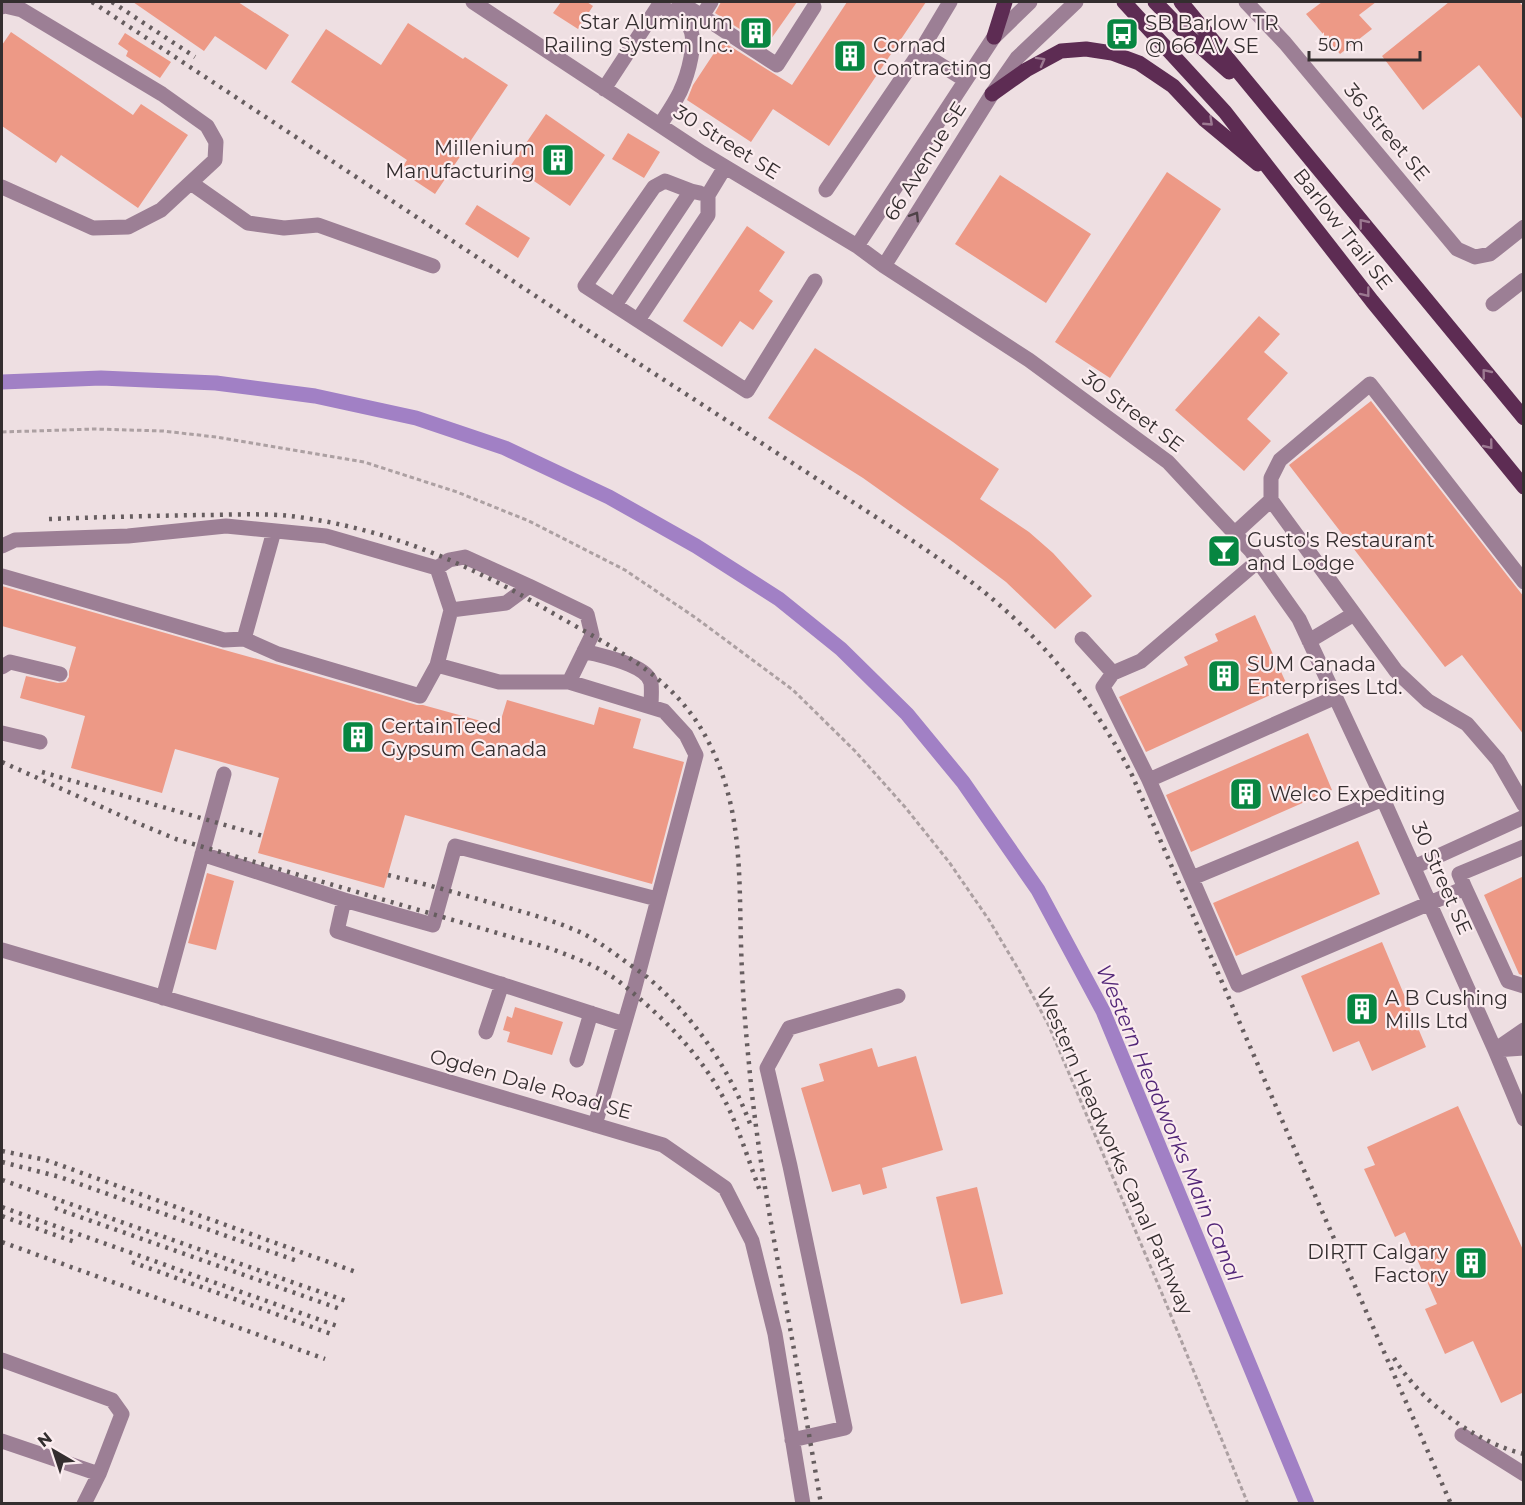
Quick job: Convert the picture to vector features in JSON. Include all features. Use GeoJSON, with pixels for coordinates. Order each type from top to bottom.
{"type":"FeatureCollection","features":[{"type":"Feature","properties":{"kind":"main road"},"geometry":{"type":"LineString","coordinates":[[994,37],[1005,2]]}},
{"type":"Feature","properties":{"kind":"main road","name":"Barlow Trail SE"},"geometry":{"type":"LineString","coordinates":[[1124,2],[1225,112],[1372,301],[1524,487]]}},
{"type":"Feature","properties":{"kind":"main road"},"geometry":{"type":"LineString","coordinates":[[1155,2],[1186,34],[1267,106]]}},
{"type":"Feature","properties":{"kind":"main road","name":"Barlow Trail SE"},"geometry":{"type":"LineString","coordinates":[[1181,2],[1524,418]]}},
{"type":"Feature","properties":{"kind":"main road"},"geometry":{"type":"LineString","coordinates":[[992,94],[1026,70],[1061,51],[1086,50],[1112,53],[1139,63],[1173,86],[1205,120],[1279,181]]}},
{"type":"Feature","properties":{"kind":"street","name":"30 Street SE"},"geometry":{"type":"LineString","coordinates":[[473,2],[724,167],[856,246],[1029,360],[1168,462],[1251,550],[1299,619],[1414,867],[1524,1119]]}},
{"type":"Feature","properties":{"kind":"street"},"geometry":{"type":"LineString","coordinates":[[679,2],[777,64],[814,7]]}},
{"type":"Feature","properties":{"kind":"street"},"geometry":{"type":"LineString","coordinates":[[702,16],[711,2]]}},
{"type":"Feature","properties":{"kind":"street"},"geometry":{"type":"LineString","coordinates":[[826,190],[920,52],[950,2]]}},
{"type":"Feature","properties":{"kind":"street","name":"66 Avenue SE"},"geometry":{"type":"LineString","coordinates":[[856,246],[994,37],[1030,2]]}},
{"type":"Feature","properties":{"kind":"street","name":"66 Avenue SE"},"geometry":{"type":"LineString","coordinates":[[884,266],[1017,58],[1076,2]]}},
{"type":"Feature","properties":{"kind":"street","name":"36 Street SE"},"geometry":{"type":"LineString","coordinates":[[1246,2],[1285,43],[1457,249],[1475,257],[1490,254],[1524,227]]}},
{"type":"Feature","properties":{"kind":"street"},"geometry":{"type":"LineString","coordinates":[[604,88],[660,3],[687,24],[691,30],[692,42],[692,54],[680,92],[660,125]]}},
{"type":"Feature","properties":{"kind":"street"},"geometry":{"type":"LineString","coordinates":[[2,7],[22,10],[162,94],[207,126],[216,142],[214,160],[161,210],[128,227],[93,228],[2,187]]}},
{"type":"Feature","properties":{"kind":"street"},"geometry":{"type":"LineString","coordinates":[[920,52],[965,80]]}},
{"type":"Feature","properties":{"kind":"street"},"geometry":{"type":"LineString","coordinates":[[638,320],[708,215],[708,195],[724,167]]}},
{"type":"Feature","properties":{"kind":"street"},"geometry":{"type":"LineString","coordinates":[[708,195],[664,181],[654,187],[585,286],[747,391],[815,281]]}},
{"type":"Feature","properties":{"kind":"street"},"geometry":{"type":"LineString","coordinates":[[190,183],[248,223],[284,228],[318,225],[433,266]]}},
{"type":"Feature","properties":{"kind":"street"},"geometry":{"type":"LineString","coordinates":[[615,305],[692,191]]}},
{"type":"Feature","properties":{"kind":"street"},"geometry":{"type":"LineString","coordinates":[[1493,304],[1524,280]]}},
{"type":"Feature","properties":{"kind":"street"},"geometry":{"type":"LineString","coordinates":[[1524,582],[1370,384],[1280,460],[1271,478],[1271,500],[1396,671],[1428,701],[1467,724],[1498,760],[1524,805]]}},
{"type":"Feature","properties":{"kind":"street"},"geometry":{"type":"LineString","coordinates":[[1234,533],[1271,500]]}},
{"type":"Feature","properties":{"kind":"street"},"geometry":{"type":"LineString","coordinates":[[2,546],[15,540],[128,536],[226,526],[326,536],[437,568],[449,560],[465,557],[587,614],[592,635],[569,682]]}},
{"type":"Feature","properties":{"kind":"street"},"geometry":{"type":"LineString","coordinates":[[244,639],[274,531]]}},
{"type":"Feature","properties":{"kind":"street"},"geometry":{"type":"LineString","coordinates":[[1258,561],[1141,661],[1113,673],[1103,687],[1149,780],[1238,985],[1465,888]]}},
{"type":"Feature","properties":{"kind":"street"},"geometry":{"type":"LineString","coordinates":[[2,576],[224,640],[244,639],[278,654],[420,696],[437,665],[451,610],[437,568]]}},
{"type":"Feature","properties":{"kind":"street"},"geometry":{"type":"LineString","coordinates":[[451,610],[506,603],[529,586]]}},
{"type":"Feature","properties":{"kind":"street"},"geometry":{"type":"LineString","coordinates":[[1309,641],[1354,614]]}},
{"type":"Feature","properties":{"kind":"street"},"geometry":{"type":"LineString","coordinates":[[1082,639],[1113,673]]}},
{"type":"Feature","properties":{"kind":"street"},"geometry":{"type":"LineString","coordinates":[[584,651],[627,663],[644,672],[651,681],[651,707]]}},
{"type":"Feature","properties":{"kind":"street"},"geometry":{"type":"LineString","coordinates":[[2,667],[10,662],[60,674]]}},
{"type":"Feature","properties":{"kind":"street"},"geometry":{"type":"LineString","coordinates":[[437,665],[499,682],[569,682],[664,711],[686,735],[696,755],[595,1125]]}},
{"type":"Feature","properties":{"kind":"street"},"geometry":{"type":"LineString","coordinates":[[1149,780],[1336,697]]}},
{"type":"Feature","properties":{"kind":"street"},"geometry":{"type":"LineString","coordinates":[[2,733],[40,742]]}},
{"type":"Feature","properties":{"kind":"street"},"geometry":{"type":"LineString","coordinates":[[163,998],[225,774]]}},
{"type":"Feature","properties":{"kind":"street"},"geometry":{"type":"LineString","coordinates":[[1192,878],[1383,799]]}},
{"type":"Feature","properties":{"kind":"street"},"geometry":{"type":"LineString","coordinates":[[1414,867],[1524,817]]}},
{"type":"Feature","properties":{"kind":"street"},"geometry":{"type":"LineString","coordinates":[[202,854],[344,900],[433,925],[455,846],[657,899]]}},
{"type":"Feature","properties":{"kind":"street"},"geometry":{"type":"LineString","coordinates":[[1524,847],[1459,874],[1508,981],[1524,986]]}},
{"type":"Feature","properties":{"kind":"street"},"geometry":{"type":"LineString","coordinates":[[344,900],[337,931],[624,1024]]}},
{"type":"Feature","properties":{"kind":"street","name":"Ogden Dale Road SE"},"geometry":{"type":"LineString","coordinates":[[2,950],[663,1145],[725,1188],[752,1241],[775,1334],[803,1503]]}},
{"type":"Feature","properties":{"kind":"street"},"geometry":{"type":"LineString","coordinates":[[486,1032],[502,984]]}},
{"type":"Feature","properties":{"kind":"street"},"geometry":{"type":"LineString","coordinates":[[792,1440],[845,1428],[767,1068],[789,1028],[898,996]]}},
{"type":"Feature","properties":{"kind":"street"},"geometry":{"type":"LineString","coordinates":[[577,1060],[591,1013]]}},
{"type":"Feature","properties":{"kind":"street"},"geometry":{"type":"LineString","coordinates":[[1495,1050],[1524,1030]]}},
{"type":"Feature","properties":{"kind":"street"},"geometry":{"type":"LineString","coordinates":[[1495,1050],[1524,1048]]}},
{"type":"Feature","properties":{"kind":"street"},"geometry":{"type":"LineString","coordinates":[[2,1360],[112,1400],[122,1414],[99,1474],[84,1503]]}},
{"type":"Feature","properties":{"kind":"street"},"geometry":{"type":"LineString","coordinates":[[1462,1435],[1524,1474]]}},
{"type":"Feature","properties":{"kind":"street"},"geometry":{"type":"LineString","coordinates":[[2,1442],[99,1474]]}},
{"type":"Feature","properties":{"kind":"path","name":"Western Headworks Canal Pathway"},"geometry":{"type":"LineString","coordinates":[[2,432],[95,429],[164,431],[216,436],[364,462],[457,492],[529,521],[625,570],[696,618],[793,690],[855,751],[949,862],[989,920],[1020,972],[1053,1036],[1159,1285],[1248,1503]]}},
{"type":"Feature","properties":{"kind":"building"},"geometry":{"type":"Polygon","coordinates":[[[133,2],[238,2],[289,35],[266,70],[215,36],[204,51],[133,2]]]}},
{"type":"Feature","properties":{"kind":"building"},"geometry":{"type":"Polygon","coordinates":[[[561,2],[587,2],[593,6],[578,29],[553,13],[561,2]]]}},
{"type":"Feature","properties":{"kind":"building","name":"Star Aluminum Railing System Inc."},"geometry":{"type":"Polygon","coordinates":[[[721,2],[797,2],[766,46],[715,13],[721,2]]]}},
{"type":"Feature","properties":{"kind":"building","name":"Cornad Contracting"},"geometry":{"type":"Polygon","coordinates":[[[847,2],[926,2],[829,146],[773,109],[751,142],[687,100],[693,85],[722,41],[792,85],[847,2]]]}},
{"type":"Feature","properties":{"kind":"building"},"geometry":{"type":"Polygon","coordinates":[[[1322,2],[1376,2],[1359,15],[1372,29],[1340,54],[1306,14],[1322,2]]]}},
{"type":"Feature","properties":{"kind":"building"},"geometry":{"type":"Polygon","coordinates":[[[1449,2],[1519,2],[1524,7],[1524,121],[1479,65],[1423,110],[1382,56],[1449,2]]]}},
{"type":"Feature","properties":{"kind":"building"},"geometry":{"type":"Polygon","coordinates":[[[408,23],[508,85],[435,194],[400,171],[407,160],[291,82],[326,29],[381,65],[408,23]]]}},
{"type":"Feature","properties":{"kind":"building"},"geometry":{"type":"Polygon","coordinates":[[[11,32],[133,115],[141,104],[188,135],[138,208],[61,155],[56,163],[2,126],[2,45],[11,32]]]}},
{"type":"Feature","properties":{"kind":"building"},"geometry":{"type":"Polygon","coordinates":[[[125,33],[171,62],[160,78],[126,56],[128,51],[118,44],[125,33]]]}},
{"type":"Feature","properties":{"kind":"building","name":"Millenium Manufacturing"},"geometry":{"type":"Polygon","coordinates":[[[546,114],[605,155],[570,206],[511,165],[546,114]]]}},
{"type":"Feature","properties":{"kind":"building"},"geometry":{"type":"Polygon","coordinates":[[[628,133],[660,152],[644,178],[612,159],[628,133]]]}},
{"type":"Feature","properties":{"kind":"building"},"geometry":{"type":"Polygon","coordinates":[[[1167,172],[1221,209],[1110,378],[1055,342],[1167,172]]]}},
{"type":"Feature","properties":{"kind":"building"},"geometry":{"type":"Polygon","coordinates":[[[1000,175],[1091,234],[1046,303],[955,244],[1000,175]]]}},
{"type":"Feature","properties":{"kind":"building"},"geometry":{"type":"Polygon","coordinates":[[[477,205],[530,238],[518,258],[465,224],[477,205]]]}},
{"type":"Feature","properties":{"kind":"building"},"geometry":{"type":"Polygon","coordinates":[[[747,226],[785,252],[759,291],[773,301],[753,330],[740,321],[722,347],[683,321],[747,226]]]}},
{"type":"Feature","properties":{"kind":"building"},"geometry":{"type":"Polygon","coordinates":[[[1259,316],[1280,334],[1264,352],[1288,373],[1247,419],[1271,441],[1244,471],[1175,410],[1259,316]]]}},
{"type":"Feature","properties":{"kind":"building"},"geometry":{"type":"Polygon","coordinates":[[[815,348],[999,469],[980,499],[1029,532],[1053,553],[1092,596],[1055,629],[1006,582],[953,542],[863,478],[768,418],[815,348]]]}},
{"type":"Feature","properties":{"kind":"building"},"geometry":{"type":"Polygon","coordinates":[[[1371,401],[1524,597],[1524,735],[1462,655],[1445,667],[1289,465],[1371,401]]]}},
{"type":"Feature","properties":{"kind":"building","name":"CertainTeed Gypsum Canada"},"geometry":{"type":"Polygon","coordinates":[[[2,586],[417,705],[499,726],[507,700],[594,725],[599,707],[641,719],[633,748],[684,762],[652,884],[405,815],[384,888],[258,853],[279,778],[175,749],[162,793],[71,768],[85,716],[20,698],[26,676],[58,683],[66,682],[76,647],[2,626],[2,586]]]}},
{"type":"Feature","properties":{"kind":"building","name":"SUM Canada Enterprises Ltd."},"geometry":{"type":"Polygon","coordinates":[[[1255,615],[1288,687],[1146,752],[1119,697],[1188,665],[1184,657],[1218,641],[1215,634],[1255,615]]]}},
{"type":"Feature","properties":{"kind":"building","name":"Welco Expediting"},"geometry":{"type":"Polygon","coordinates":[[[1308,733],[1332,790],[1191,852],[1166,795],[1308,733]]]}},
{"type":"Feature","properties":{"kind":"building","name":"Welco Expediting"},"geometry":{"type":"Polygon","coordinates":[[[1358,841],[1380,894],[1236,956],[1213,903],[1358,841]]]}},
{"type":"Feature","properties":{"kind":"building"},"geometry":{"type":"Polygon","coordinates":[[[207,873],[234,881],[216,950],[188,943],[207,873]]]}},
{"type":"Feature","properties":{"kind":"building"},"geometry":{"type":"Polygon","coordinates":[[[1524,876],[1524,976],[1519,974],[1484,895],[1524,876]]]}},
{"type":"Feature","properties":{"kind":"building","name":"A B Cushing Mills Ltd"},"geometry":{"type":"Polygon","coordinates":[[[1382,942],[1426,1047],[1372,1071],[1359,1041],[1333,1052],[1301,976],[1382,942]]]}},
{"type":"Feature","properties":{"kind":"building"},"geometry":{"type":"Polygon","coordinates":[[[515,1007],[563,1022],[552,1055],[507,1042],[510,1032],[503,1030],[507,1016],[512,1018],[515,1007]]]}},
{"type":"Feature","properties":{"kind":"building"},"geometry":{"type":"Polygon","coordinates":[[[872,1048],[878,1067],[916,1056],[943,1150],[882,1168],[887,1188],[863,1195],[860,1184],[832,1192],[801,1088],[824,1081],[819,1064],[872,1048]]]}},
{"type":"Feature","properties":{"kind":"building","name":"DIRTT Calgary Factory"},"geometry":{"type":"Polygon","coordinates":[[[1458,1106],[1524,1252],[1524,1392],[1501,1403],[1473,1341],[1445,1354],[1425,1309],[1437,1304],[1405,1232],[1395,1237],[1364,1169],[1375,1165],[1367,1147],[1458,1106]]]}},
{"type":"Feature","properties":{"kind":"building"},"geometry":{"type":"Polygon","coordinates":[[[977,1187],[1003,1294],[961,1304],[936,1197],[977,1187]]]}},
{"type":"Feature","properties":{"kind":"waterway","name":"Western Headworks Main Canal"},"geometry":{"type":"LineString","coordinates":[[2,382],[101,378],[216,383],[315,396],[416,418],[505,448],[609,497],[696,546],[779,599],[841,649],[907,714],[963,782],[1038,890],[1103,1011],[1307,1504]]}},
{"type":"Feature","properties":{"kind":"railway"},"geometry":{"type":"LineString","coordinates":[[92,2],[587,330],[919,545],[968,579],[996,602],[1055,660],[1089,704],[1132,775],[1451,1504]]}},
{"type":"Feature","properties":{"kind":"railway"},"geometry":{"type":"LineString","coordinates":[[112,2],[195,57]]}},
{"type":"Feature","properties":{"kind":"railway"},"geometry":{"type":"LineString","coordinates":[[49,519],[279,515],[341,525],[390,538],[438,555],[506,587],[612,647],[668,688],[698,723],[720,769],[728,794],[737,842],[741,959],[755,1122],[821,1504]]}},
{"type":"Feature","properties":{"kind":"railway"},"geometry":{"type":"LineString","coordinates":[[2,762],[176,839],[552,949],[604,972],[625,986],[663,1020],[703,1065],[733,1118],[760,1191]]}},
{"type":"Feature","properties":{"kind":"railway"},"geometry":{"type":"LineString","coordinates":[[42,772],[263,836]]}},
{"type":"Feature","properties":{"kind":"railway"},"geometry":{"type":"LineString","coordinates":[[388,875],[566,926],[611,951],[647,977],[681,1009],[696,1027],[733,1086],[752,1129]]}},
{"type":"Feature","properties":{"kind":"railway"},"geometry":{"type":"LineString","coordinates":[[2,1151],[46,1160],[356,1272]]}},
{"type":"Feature","properties":{"kind":"railway"},"geometry":{"type":"LineString","coordinates":[[2,1162],[60,1177],[300,1262]]}},
{"type":"Feature","properties":{"kind":"railway"},"geometry":{"type":"LineString","coordinates":[[2,1180],[346,1301]]}},
{"type":"Feature","properties":{"kind":"railway"},"geometry":{"type":"LineString","coordinates":[[2,1207],[337,1326]]}},
{"type":"Feature","properties":{"kind":"railway"},"geometry":{"type":"LineString","coordinates":[[55,1208],[343,1310]]}},
{"type":"Feature","properties":{"kind":"railway"},"geometry":{"type":"LineString","coordinates":[[2,1216],[75,1242]]}},
{"type":"Feature","properties":{"kind":"railway"},"geometry":{"type":"LineString","coordinates":[[2,1242],[325,1359]]}},
{"type":"Feature","properties":{"kind":"railway"},"geometry":{"type":"LineString","coordinates":[[132,1262],[334,1335]]}},
{"type":"Feature","properties":{"kind":"railway"},"geometry":{"type":"LineString","coordinates":[[1394,1358],[1419,1390],[1450,1418],[1486,1440],[1524,1454]]}},
{"type":"Feature","properties":{"kind":"place","name":"Star Aluminum Railing System Inc."},"geometry":{"type":"Point","coordinates":[756,33]}},
{"type":"Feature","properties":{"kind":"place","name":"SB Barlow TR @ 66 AV SE"},"geometry":{"type":"Point","coordinates":[1122,34]}},
{"type":"Feature","properties":{"kind":"place","name":"Cornad Contracting"},"geometry":{"type":"Point","coordinates":[850,56]}},
{"type":"Feature","properties":{"kind":"place","name":"Millenium Manufacturing"},"geometry":{"type":"Point","coordinates":[558,160]}},
{"type":"Feature","properties":{"kind":"place","name":"Gusto's Restaurant and Lodge"},"geometry":{"type":"Point","coordinates":[1224,551]}},
{"type":"Feature","properties":{"kind":"place","name":"SUM Canada Enterprises Ltd."},"geometry":{"type":"Point","coordinates":[1224,676]}},
{"type":"Feature","properties":{"kind":"place","name":"CertainTeed Gypsum Canada"},"geometry":{"type":"Point","coordinates":[358,737]}},
{"type":"Feature","properties":{"kind":"place","name":"Welco Expediting"},"geometry":{"type":"Point","coordinates":[1246,794]}},
{"type":"Feature","properties":{"kind":"place","name":"A B Cushing Mills Ltd"},"geometry":{"type":"Point","coordinates":[1362,1009]}},
{"type":"Feature","properties":{"kind":"place","name":"DIRTT Calgary Factory"},"geometry":{"type":"Point","coordinates":[1471,1263]}}]}
